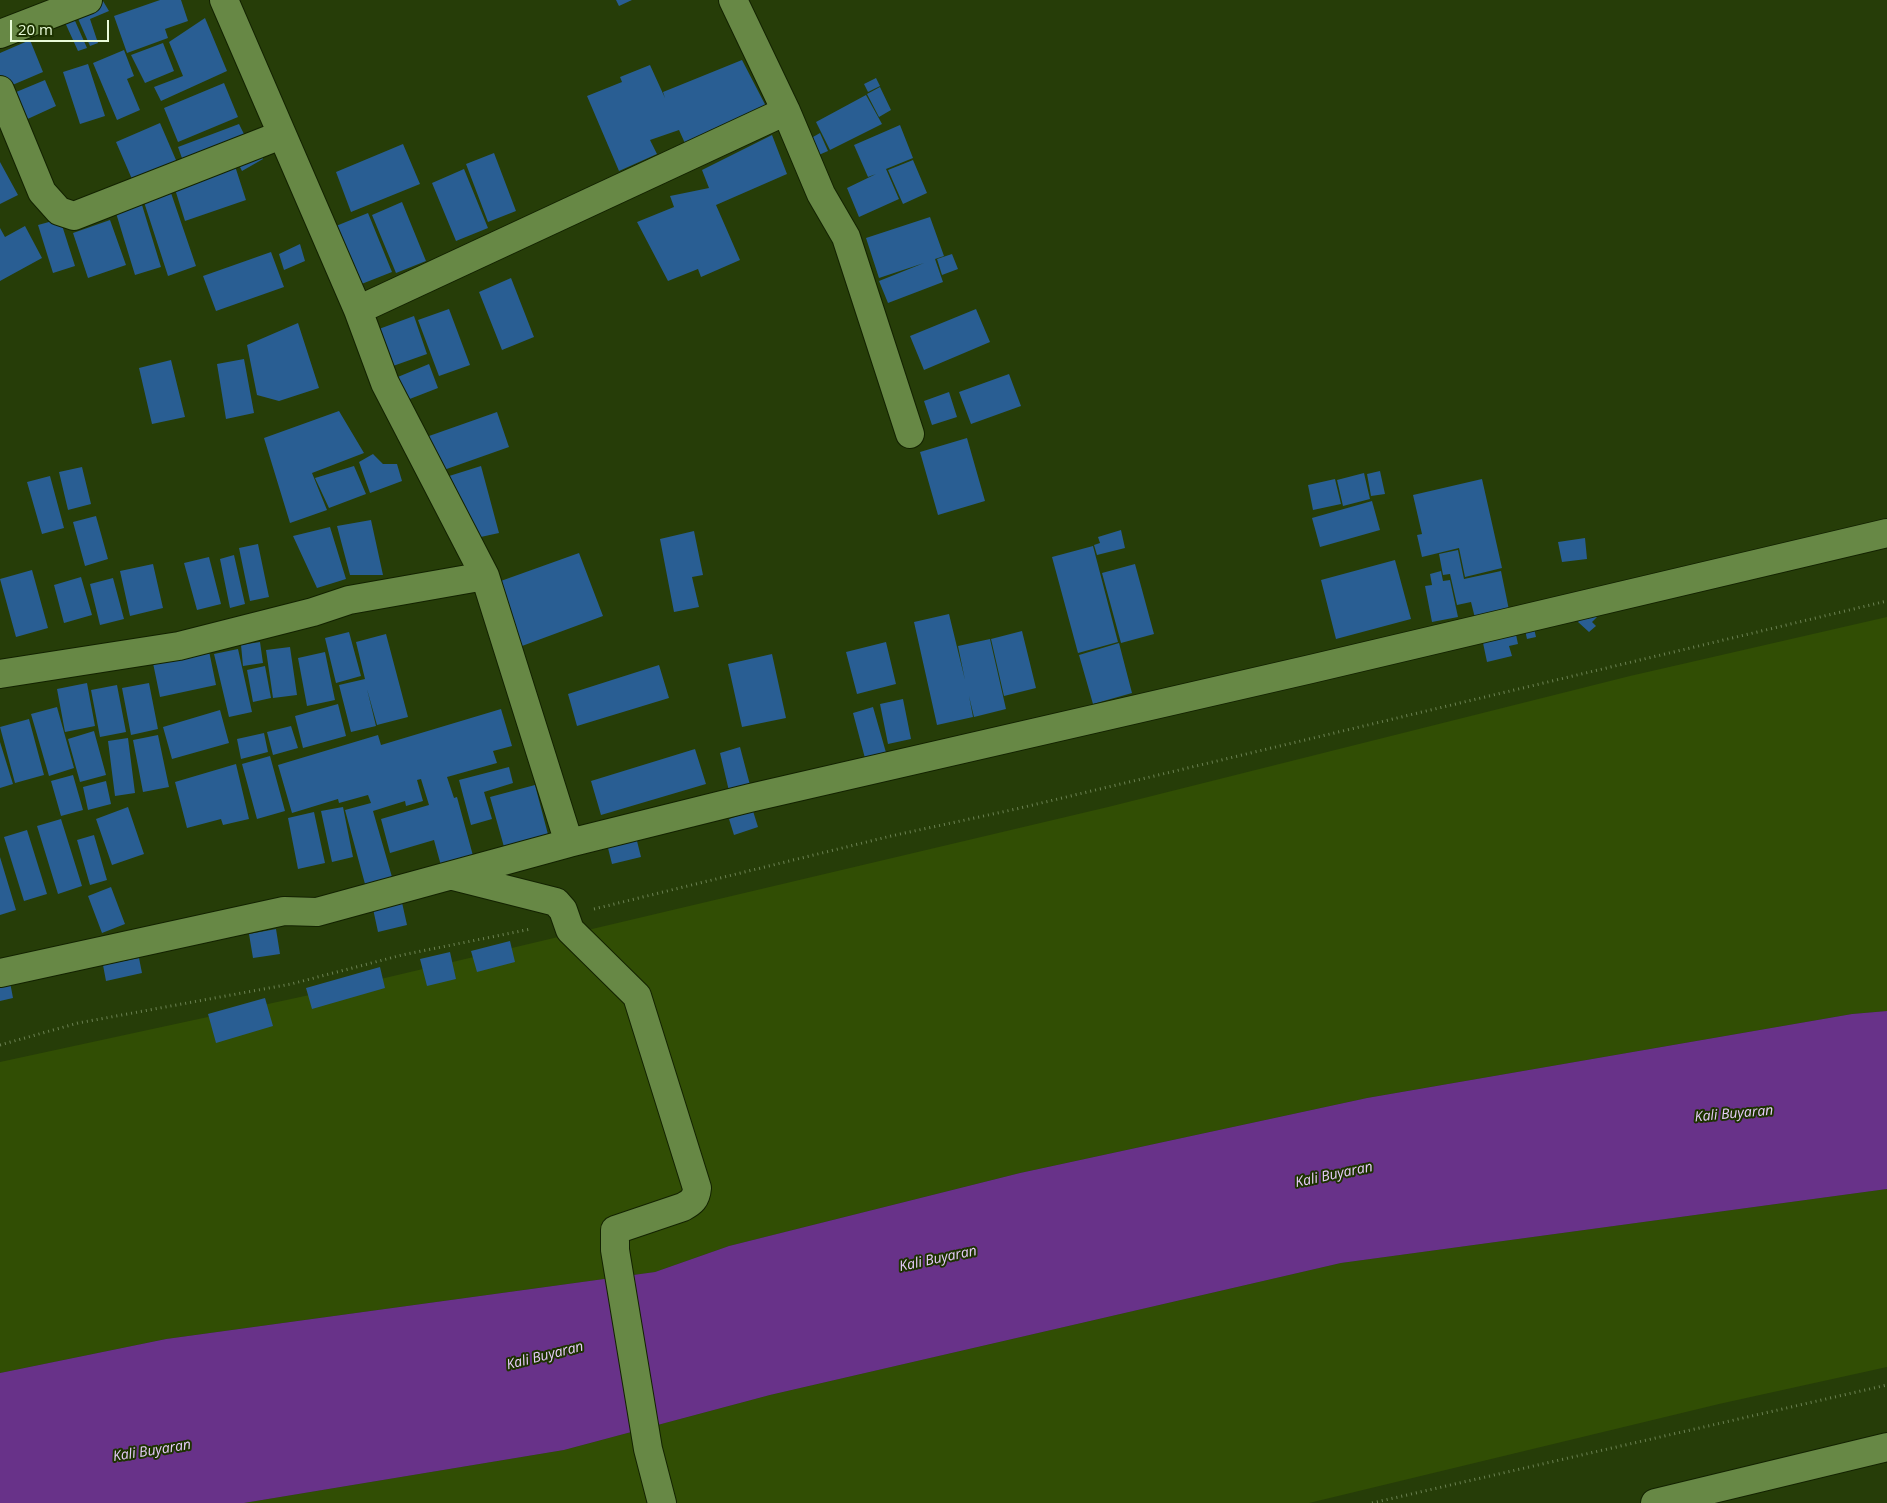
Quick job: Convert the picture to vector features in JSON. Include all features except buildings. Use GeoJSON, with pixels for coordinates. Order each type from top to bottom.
{"type":"FeatureCollection","features":[{"type":"Feature","properties":{"kind":"street"},"geometry":{"type":"LineString","coordinates":[[0,34],[88,0]]}},
{"type":"Feature","properties":{"kind":"street"},"geometry":{"type":"LineString","coordinates":[[224,0],[358,310],[385,383],[485,576],[569,843]]}},
{"type":"Feature","properties":{"kind":"street"},"geometry":{"type":"LineString","coordinates":[[733,0],[786,111],[821,194],[846,237],[910,434]]}},
{"type":"Feature","properties":{"kind":"street"},"geometry":{"type":"LineString","coordinates":[[0,90],[42,192],[59,211],[74,216],[281,135]]}},
{"type":"Feature","properties":{"kind":"street"},"geometry":{"type":"LineString","coordinates":[[358,310],[786,111]]}},
{"type":"Feature","properties":{"kind":"street"},"geometry":{"type":"LineString","coordinates":[[0,973],[284,911],[317,912],[569,843],[750,798],[1302,671],[1887,533]]}},
{"type":"Feature","properties":{"kind":"street"},"geometry":{"type":"LineString","coordinates":[[0,674],[179,646],[313,612],[350,600],[485,576]]}},
{"type":"Feature","properties":{"kind":"street"},"geometry":{"type":"LineString","coordinates":[[451,875],[556,902],[563,910],[570,930],[619,976],[637,996],[697,1188],[696,1196],[692,1202],[683,1207],[615,1230],[615,1250],[648,1449],[662,1503]]}},
{"type":"Feature","properties":{"kind":"street"},"geometry":{"type":"LineString","coordinates":[[1655,1503],[1887,1447]]}},
{"type":"Feature","properties":{"kind":"path"},"geometry":{"type":"LineString","coordinates":[[0,1045],[78,1023],[291,984],[402,955],[566,921],[575,914],[638,896],[1887,602]]}},
{"type":"Feature","properties":{"kind":"path"},"geometry":{"type":"LineString","coordinates":[[1372,1503],[1887,1385]]}},
{"type":"Feature","properties":{"kind":"green space"},"geometry":{"type":"Polygon","coordinates":[[[1887,617],[1887,1011],[1852,1014],[1367,1098],[1020,1173],[729,1246],[655,1272],[166,1339],[0,1373],[0,1062],[351,986],[1108,807],[1630,676],[1887,617]]]}},
{"type":"Feature","properties":{"kind":"green space"},"geometry":{"type":"Polygon","coordinates":[[[1887,1189],[1887,1367],[1719,1404],[1309,1503],[244,1503],[564,1450],[770,1395],[1341,1263],[1887,1189]]]}},
{"type":"Feature","properties":{"kind":"water","name":"Kali Buyaran"},"geometry":{"type":"Polygon","coordinates":[[[1887,1011],[1887,1189],[1341,1263],[770,1395],[564,1450],[244,1503],[0,1503],[0,1373],[166,1339],[655,1272],[729,1246],[1020,1173],[1367,1098],[1852,1014],[1887,1011]]]}}]}
